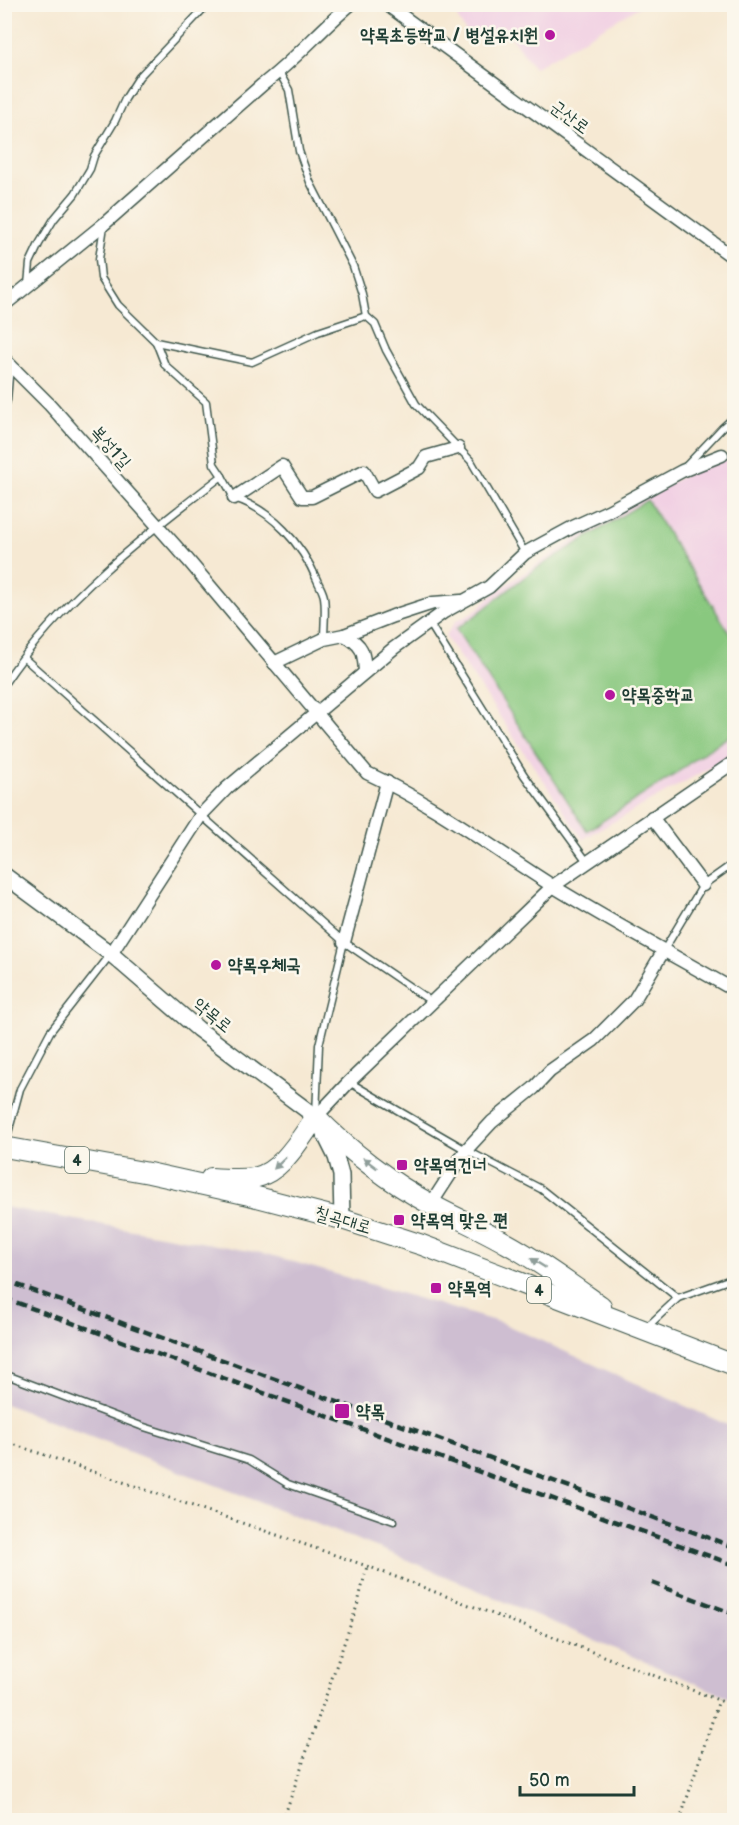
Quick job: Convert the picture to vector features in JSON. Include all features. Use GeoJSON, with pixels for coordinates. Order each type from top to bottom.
{"type":"FeatureCollection","features":[{"type":"Feature","properties":{"kind":"main road"},"geometry":{"type":"LineString","coordinates":[[149,1173],[229,1179],[255,1178],[272,1170],[289,1154],[316,1117],[338,1140],[390,1178],[431,1204],[507,1243],[559,1276],[620,1320]]}},
{"type":"Feature","properties":{"kind":"main road","name":"칠곡대로"},"geometry":{"type":"LineString","coordinates":[[5,1147],[149,1173],[342,1218],[422,1245],[735,1365]]}},
{"type":"Feature","properties":{"kind":"street"},"geometry":{"type":"LineString","coordinates":[[4,306],[104,224],[279,72],[351,4]]}},
{"type":"Feature","properties":{"kind":"street","name":"군산로"},"geometry":{"type":"LineString","coordinates":[[386,4],[735,258]]}},
{"type":"Feature","properties":{"kind":"street","name":"복성1길"},"geometry":{"type":"LineString","coordinates":[[7,362],[73,430],[188,560],[367,773],[387,782],[473,834],[553,886],[735,990]]}},
{"type":"Feature","properties":{"kind":"street"},"geometry":{"type":"LineString","coordinates":[[234,498],[282,466],[302,497],[312,497],[364,471],[375,491],[419,468],[426,457],[458,448]]}},
{"type":"Feature","properties":{"kind":"street"},"geometry":{"type":"LineString","coordinates":[[111,954],[201,815],[227,788],[394,648],[444,612],[489,587],[525,553],[573,527],[608,512],[682,471],[722,455]]}},
{"type":"Feature","properties":{"kind":"street"},"geometry":{"type":"LineString","coordinates":[[274,663],[324,639],[344,635],[433,603],[465,601]]}},
{"type":"Feature","properties":{"kind":"street"},"geometry":{"type":"LineString","coordinates":[[344,635],[357,642],[364,654],[365,672]]}},
{"type":"Feature","properties":{"kind":"street"},"geometry":{"type":"LineString","coordinates":[[316,1117],[349,1082],[553,886],[735,762]]}},
{"type":"Feature","properties":{"kind":"street"},"geometry":{"type":"LineString","coordinates":[[344,942],[387,782]]}},
{"type":"Feature","properties":{"kind":"street"},"geometry":{"type":"LineString","coordinates":[[652,817],[704,885]]}},
{"type":"Feature","properties":{"kind":"street","name":"약목로"},"geometry":{"type":"LineString","coordinates":[[4,875],[111,954],[198,1029],[316,1117],[336,1157],[341,1175],[342,1218]]}},
{"type":"Feature","properties":{"kind":"street"},"geometry":{"type":"LineString","coordinates":[[431,1204],[466,1150],[492,1122],[534,1088],[550,1071],[594,1040],[634,1000],[664,950]]}},
{"type":"Feature","properties":{"kind":"lane"},"geometry":{"type":"LineString","coordinates":[[28,286],[30,263],[39,244],[90,169],[94,156],[139,77],[208,4]]}},
{"type":"Feature","properties":{"kind":"lane"},"geometry":{"type":"LineString","coordinates":[[279,72],[289,90],[299,151],[306,172],[324,213],[353,266],[363,294],[366,316],[375,324],[386,350],[416,404],[471,460],[525,553]]}},
{"type":"Feature","properties":{"kind":"lane"},"geometry":{"type":"LineString","coordinates":[[104,224],[99,259],[101,278],[118,305],[156,342],[165,365],[206,402],[214,464],[234,498],[249,502],[284,530],[309,562],[324,596],[324,639]]}},
{"type":"Feature","properties":{"kind":"lane"},"geometry":{"type":"LineString","coordinates":[[156,342],[252,362],[318,332],[366,316]]}},
{"type":"Feature","properties":{"kind":"lane"},"geometry":{"type":"LineString","coordinates":[[4,409],[7,400],[7,362]]}},
{"type":"Feature","properties":{"kind":"lane"},"geometry":{"type":"LineString","coordinates":[[682,471],[735,417]]}},
{"type":"Feature","properties":{"kind":"lane"},"geometry":{"type":"LineString","coordinates":[[4,684],[87,585],[156,526],[222,476]]}},
{"type":"Feature","properties":{"kind":"lane"},"geometry":{"type":"LineString","coordinates":[[430,624],[524,775],[588,863]]}},
{"type":"Feature","properties":{"kind":"lane"},"geometry":{"type":"LineString","coordinates":[[24,658],[344,942],[432,1002]]}},
{"type":"Feature","properties":{"kind":"lane"},"geometry":{"type":"LineString","coordinates":[[664,950],[704,885],[735,864]]}},
{"type":"Feature","properties":{"kind":"lane"},"geometry":{"type":"LineString","coordinates":[[316,1117],[319,1045],[344,942]]}},
{"type":"Feature","properties":{"kind":"lane"},"geometry":{"type":"LineString","coordinates":[[5,1147],[20,1089],[50,1032],[111,954]]}},
{"type":"Feature","properties":{"kind":"lane"},"geometry":{"type":"LineString","coordinates":[[349,1082],[466,1150],[541,1189],[678,1298]]}},
{"type":"Feature","properties":{"kind":"lane"},"geometry":{"type":"LineString","coordinates":[[644,1330],[678,1298],[735,1278]]}},
{"type":"Feature","properties":{"kind":"lane"},"geometry":{"type":"LineString","coordinates":[[4,1374],[141,1425],[249,1461],[288,1484],[394,1521]]}},
{"type":"Feature","properties":{"kind":"path"},"geometry":{"type":"LineString","coordinates":[[4,1442],[367,1566],[735,1706]]}},
{"type":"Feature","properties":{"kind":"path"},"geometry":{"type":"LineString","coordinates":[[4,1458],[9,1443]]}},
{"type":"Feature","properties":{"kind":"path"},"geometry":{"type":"LineString","coordinates":[[283,1821],[358,1603],[367,1566]]}},
{"type":"Feature","properties":{"kind":"path"},"geometry":{"type":"LineString","coordinates":[[680,1821],[719,1700]]}},
{"type":"Feature","properties":{"kind":"shaded area","name":"약목초등학교 / 병설유치원"},"geometry":{"type":"Polygon","coordinates":[[[450,5],[642,5],[534,68],[503,26],[483,38],[466,32],[450,5]]]}},
{"type":"Feature","properties":{"kind":"shaded area","name":"약목중학교"},"geometry":{"type":"Polygon","coordinates":[[[734,448],[734,754],[583,839],[445,636],[456,621],[473,613],[498,590],[614,513],[691,472],[730,457],[734,448]]]}},
{"type":"Feature","properties":{"kind":"shaded area"},"geometry":{"type":"Polygon","coordinates":[[[4,1207],[267,1254],[502,1323],[734,1428],[734,1700],[384,1550],[5,1404],[4,1207]]]}},
{"type":"Feature","properties":{"kind":"green space","name":"약목중학교"},"geometry":{"type":"Polygon","coordinates":[[[647,500],[734,640],[734,733],[587,831],[456,629],[531,572],[647,500]]]}},
{"type":"Feature","properties":{"kind":"railway"},"geometry":{"type":"LineString","coordinates":[[4,1280],[734,1547]]}},
{"type":"Feature","properties":{"kind":"railway"},"geometry":{"type":"LineString","coordinates":[[4,1298],[734,1565]]}},
{"type":"Feature","properties":{"kind":"railway"},"geometry":{"type":"LineString","coordinates":[[652,1583],[734,1614]]}},
{"type":"Feature","properties":{"kind":"place","name":"약목초등학교 / 병설유치원"},"geometry":{"type":"Point","coordinates":[550,35]}},
{"type":"Feature","properties":{"kind":"place","name":"약목중학교"},"geometry":{"type":"Point","coordinates":[610,695]}},
{"type":"Feature","properties":{"kind":"place","name":"약목우체국"},"geometry":{"type":"Point","coordinates":[216,965]}},
{"type":"Feature","properties":{"kind":"place","name":"약목역건너"},"geometry":{"type":"Point","coordinates":[402,1165]}},
{"type":"Feature","properties":{"kind":"place","name":"약목역 맞은 편"},"geometry":{"type":"Point","coordinates":[399,1220]}},
{"type":"Feature","properties":{"kind":"place","name":"약목역"},"geometry":{"type":"Point","coordinates":[436,1288]}},
{"type":"Feature","properties":{"kind":"place","name":"약목"},"geometry":{"type":"Point","coordinates":[342,1411]}}]}
